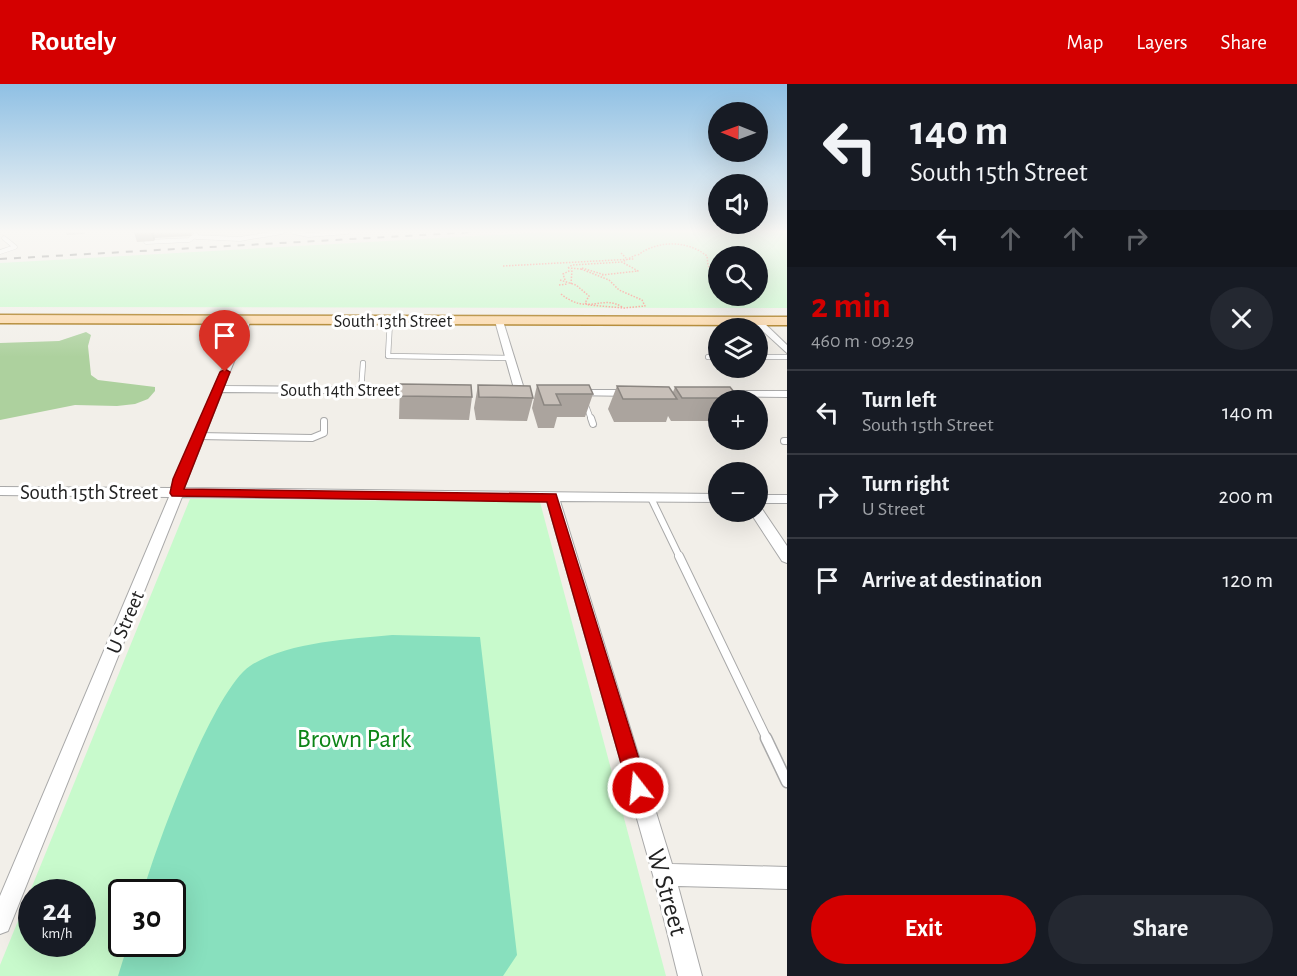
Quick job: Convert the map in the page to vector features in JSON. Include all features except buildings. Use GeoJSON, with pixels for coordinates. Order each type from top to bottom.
{"type":"FeatureCollection","features":[{"type":"Feature","properties":{"kind":"main road","name":"South 13th Street"},"geometry":{"type":"LineString","coordinates":[[0,319],[708,321]]}},
{"type":"Feature","properties":{"kind":"main road","name":"South 13th Street"},"geometry":{"type":"LineString","coordinates":[[768,321],[787,321]]}},
{"type":"Feature","properties":{"kind":"street","name":"U Street"},"geometry":{"type":"LineString","coordinates":[[0,923],[247,320]]}},
{"type":"Feature","properties":{"kind":"street"},"geometry":{"type":"LineString","coordinates":[[499,321],[510,358],[525,392],[508,392]]}},
{"type":"Feature","properties":{"kind":"street"},"geometry":{"type":"LineString","coordinates":[[768,332],[787,350]]}},
{"type":"Feature","properties":{"kind":"street","name":"South 14th Street"},"geometry":{"type":"LineString","coordinates":[[218,389],[429,391]]}},
{"type":"Feature","properties":{"kind":"street"},"geometry":{"type":"LineString","coordinates":[[560,392],[649,393]]}},
{"type":"Feature","properties":{"kind":"street"},"geometry":{"type":"LineString","coordinates":[[707,394],[787,394]]}},
{"type":"Feature","properties":{"kind":"street","name":"South 15th Street"},"geometry":{"type":"LineString","coordinates":[[0,492],[708,498]]}},
{"type":"Feature","properties":{"kind":"street","name":"W Street"},"geometry":{"type":"LineString","coordinates":[[552,497],[664,875],[690,976]]}},
{"type":"Feature","properties":{"kind":"street"},"geometry":{"type":"LineString","coordinates":[[768,499],[787,499]]}},
{"type":"Feature","properties":{"kind":"street"},"geometry":{"type":"LineString","coordinates":[[764,522],[787,556]]}},
{"type":"Feature","properties":{"kind":"street"},"geometry":{"type":"LineString","coordinates":[[664,875],[787,878]]}},
{"type":"Feature","properties":{"kind":"lane"},"geometry":{"type":"LineString","coordinates":[[390,321],[388,356],[510,358]]}},
{"type":"Feature","properties":{"kind":"lane"},"geometry":{"type":"LineString","coordinates":[[768,357],[787,357]]}},
{"type":"Feature","properties":{"kind":"lane"},"geometry":{"type":"LineString","coordinates":[[360,391],[363,363]]}},
{"type":"Feature","properties":{"kind":"lane"},"geometry":{"type":"LineString","coordinates":[[580,393],[592,424]]}},
{"type":"Feature","properties":{"kind":"lane"},"geometry":{"type":"LineString","coordinates":[[198,436],[312,438],[324,433],[324,421]]}},
{"type":"Feature","properties":{"kind":"lane"},"geometry":{"type":"LineString","coordinates":[[651,498],[787,782]]}},
{"type":"Feature","properties":{"kind":"path"},"geometry":{"type":"LineString","coordinates":[[565,274],[565,280]]}},
{"type":"Feature","properties":{"kind":"path"},"geometry":{"type":"LineString","coordinates":[[571,284],[572,274]]}},
{"type":"Feature","properties":{"kind":"path"},"geometry":{"type":"LineString","coordinates":[[560,280],[565,280],[586,292],[589,296],[585,303],[593,306],[645,306],[642,300],[619,290],[609,280],[593,274]]}},
{"type":"Feature","properties":{"kind":"path"},"geometry":{"type":"LineString","coordinates":[[600,274],[605,275]]}},
{"type":"Feature","properties":{"kind":"path"},"geometry":{"type":"LineString","coordinates":[[598,276],[616,274]]}},
{"type":"Feature","properties":{"kind":"path"},"geometry":{"type":"LineString","coordinates":[[558,285],[571,284]]}},
{"type":"Feature","properties":{"kind":"path"},"geometry":{"type":"LineString","coordinates":[[561,294],[572,305],[584,308],[614,302],[622,307]]}},
{"type":"Feature","properties":{"kind":"green space"},"geometry":{"type":"Polygon","coordinates":[[[0,274],[708,274],[708,306],[768,306],[768,274],[787,274],[787,308],[0,307],[0,274]]]}},
{"type":"Feature","properties":{"kind":"green space"},"geometry":{"type":"Polygon","coordinates":[[[86,332],[91,335],[88,346],[91,375],[98,380],[155,387],[155,391],[148,399],[135,404],[117,406],[75,405],[0,420],[0,343],[59,341],[86,332]]]}},
{"type":"Feature","properties":{"kind":"green space","name":"Brown Park"},"geometry":{"type":"Polygon","coordinates":[[[190,499],[540,502],[666,976],[0,976],[0,965],[18,921],[18,957],[96,957],[96,879],[35,879],[190,499]]]}},
{"type":"Feature","properties":{"kind":"green space"},"geometry":{"type":"Polygon","coordinates":[[[392,635],[480,637],[517,955],[503,976],[118,976],[124,957],[186,957],[186,879],[147,879],[187,771],[219,705],[235,681],[250,666],[281,652],[319,643],[392,635]]]}},
{"type":"Feature","properties":{"kind":"route"},"geometry":{"type":"LineString","coordinates":[[225,372],[176,493],[552,497],[638,788]]}}]}
